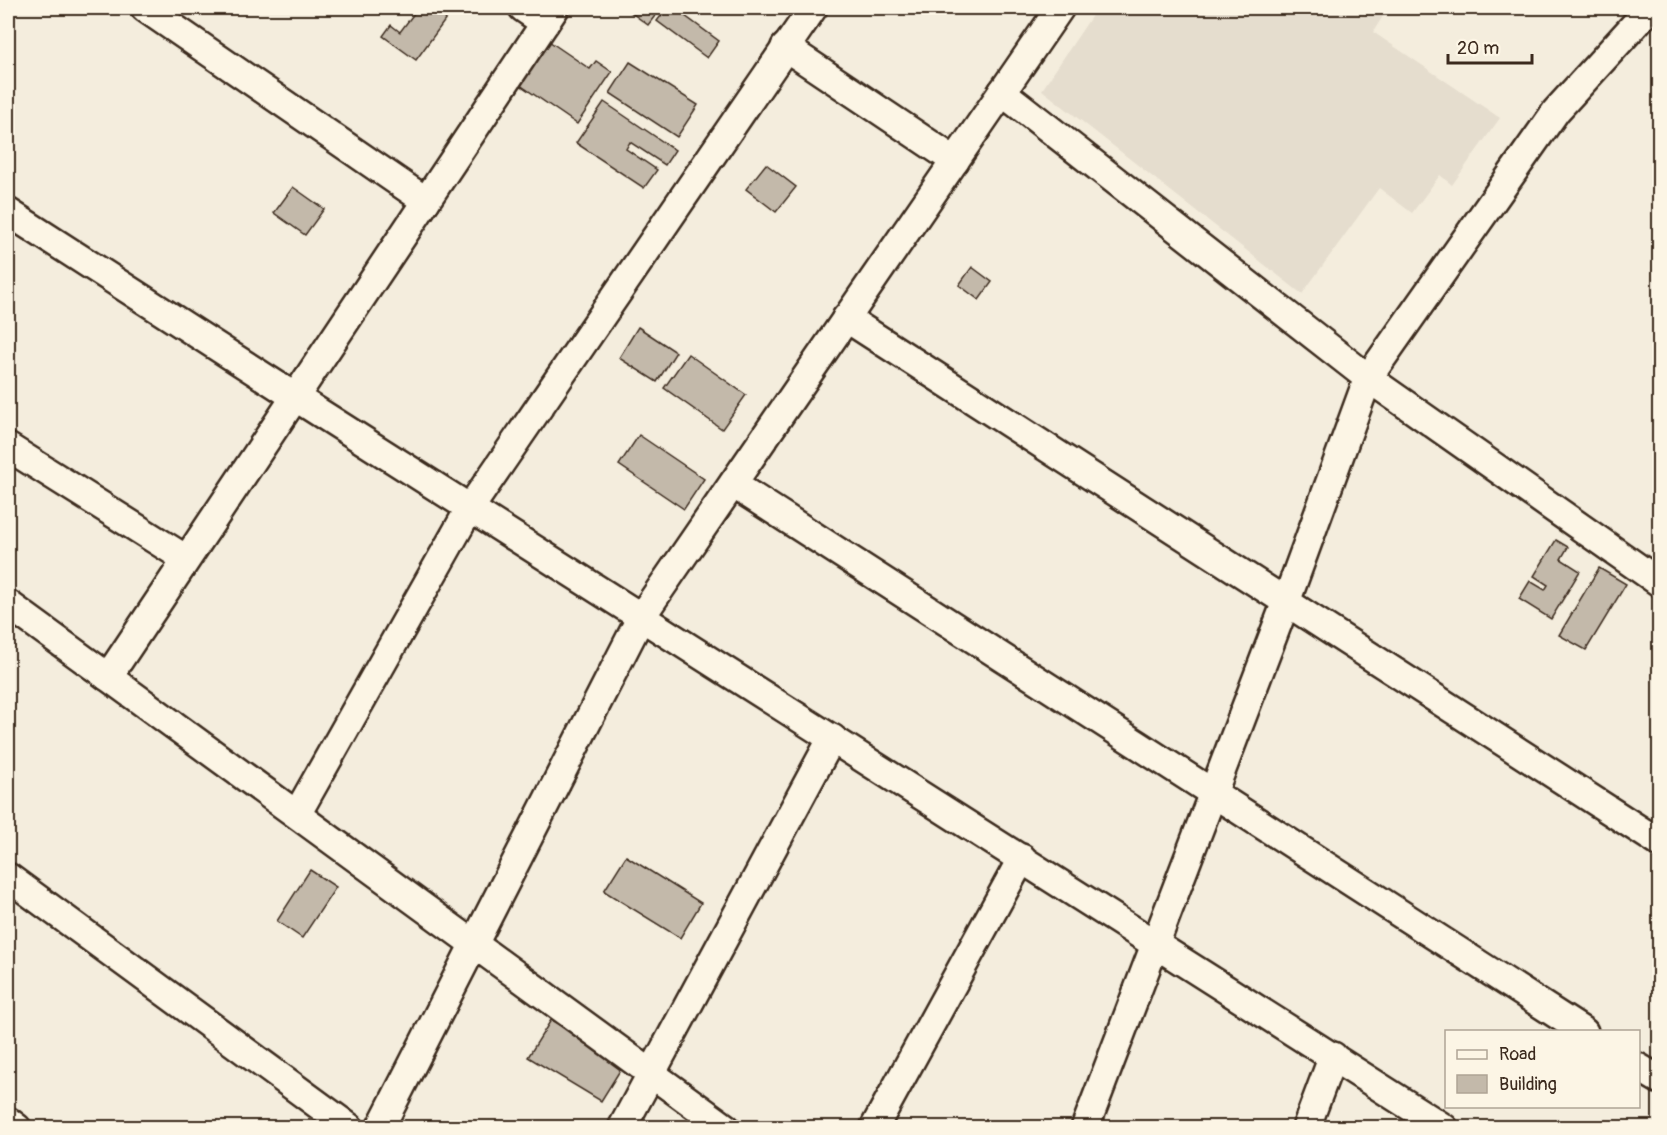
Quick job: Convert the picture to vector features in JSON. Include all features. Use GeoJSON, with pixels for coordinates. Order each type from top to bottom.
{"type":"FeatureCollection","features":[{"type":"Feature","properties":{"kind":"street"},"geometry":{"type":"LineString","coordinates":[[146,8],[426,201]]}},
{"type":"Feature","properties":{"kind":"street"},"geometry":{"type":"LineString","coordinates":[[108,676],[550,15],[523,8]]}},
{"type":"Feature","properties":{"kind":"street"},"geometry":{"type":"LineString","coordinates":[[297,814],[470,508],[813,8]]}},
{"type":"Feature","properties":{"kind":"street"},"geometry":{"type":"LineString","coordinates":[[380,1128],[641,617],[1060,8]]}},
{"type":"Feature","properties":{"kind":"street"},"geometry":{"type":"LineString","coordinates":[[1085,1128],[1286,602],[1368,378],[1556,111],[1650,8]]}},
{"type":"Feature","properties":{"kind":"street"},"geometry":{"type":"LineString","coordinates":[[785,47],[955,161]]}},
{"type":"Feature","properties":{"kind":"street"},"geometry":{"type":"LineString","coordinates":[[1002,92],[1368,378],[1659,583]]}},
{"type":"Feature","properties":{"kind":"street"},"geometry":{"type":"LineString","coordinates":[[8,212],[1444,1128]]}},
{"type":"Feature","properties":{"kind":"street"},"geometry":{"type":"LineString","coordinates":[[846,318],[1659,843]]}},
{"type":"Feature","properties":{"kind":"street"},"geometry":{"type":"LineString","coordinates":[[8,447],[186,560]]}},
{"type":"Feature","properties":{"kind":"street"},"geometry":{"type":"LineString","coordinates":[[733,484],[1581,1030]]}},
{"type":"Feature","properties":{"kind":"street"},"geometry":{"type":"LineString","coordinates":[[8,603],[726,1128]]}},
{"type":"Feature","properties":{"kind":"street"},"geometry":{"type":"LineString","coordinates":[[622,1128],[832,738]]}},
{"type":"Feature","properties":{"kind":"street"},"geometry":{"type":"LineString","coordinates":[[874,1128],[1022,858]]}},
{"type":"Feature","properties":{"kind":"street"},"geometry":{"type":"LineString","coordinates":[[8,877],[350,1128]]}},
{"type":"Feature","properties":{"kind":"street"},"geometry":{"type":"LineString","coordinates":[[1306,1128],[1333,1056]]}},
{"type":"Feature","properties":{"kind":"street"},"geometry":{"type":"LineString","coordinates":[[1640,1068],[1659,1080]]}},
{"type":"Feature","properties":{"kind":"street"},"geometry":{"type":"LineString","coordinates":[[8,1121],[17,1128]]}},
{"type":"Feature","properties":{"kind":"shaded area"},"geometry":{"type":"Polygon","coordinates":[[[1097,8],[1388,8],[1373,32],[1500,118],[1452,185],[1440,175],[1412,213],[1379,188],[1302,294],[1042,90],[1097,8]]]}},
{"type":"Feature","properties":{"kind":"building"},"geometry":{"type":"Polygon","coordinates":[[[418,8],[454,8],[416,60],[383,36],[391,25],[400,32],[418,8]]]}},
{"type":"Feature","properties":{"kind":"building"},"geometry":{"type":"Polygon","coordinates":[[[625,8],[661,8],[648,25],[625,8]]]}},
{"type":"Feature","properties":{"kind":"building"},"geometry":{"type":"Polygon","coordinates":[[[667,8],[674,8],[719,41],[707,58],[657,21],[667,8]]]}},
{"type":"Feature","properties":{"kind":"building"},"geometry":{"type":"Polygon","coordinates":[[[540,35],[590,69],[596,61],[612,72],[577,124],[510,78],[540,35]]]}},
{"type":"Feature","properties":{"kind":"building"},"geometry":{"type":"Polygon","coordinates":[[[630,62],[698,105],[677,137],[610,93],[630,62]]]}},
{"type":"Feature","properties":{"kind":"building"},"geometry":{"type":"Polygon","coordinates":[[[604,102],[675,150],[665,165],[630,142],[626,149],[657,170],[644,188],[576,143],[604,102]]]}},
{"type":"Feature","properties":{"kind":"building"},"geometry":{"type":"Polygon","coordinates":[[[766,164],[796,187],[776,212],[746,189],[766,164]]]}},
{"type":"Feature","properties":{"kind":"building"},"geometry":{"type":"Polygon","coordinates":[[[293,187],[324,209],[305,235],[274,213],[293,187]]]}},
{"type":"Feature","properties":{"kind":"building"},"geometry":{"type":"Polygon","coordinates":[[[972,267],[992,282],[979,300],[959,285],[972,267]]]}},
{"type":"Feature","properties":{"kind":"building"},"geometry":{"type":"Polygon","coordinates":[[[638,327],[676,352],[657,382],[619,358],[638,327]]]}},
{"type":"Feature","properties":{"kind":"building"},"geometry":{"type":"Polygon","coordinates":[[[688,354],[746,395],[722,429],[664,388],[688,354]]]}},
{"type":"Feature","properties":{"kind":"building"},"geometry":{"type":"Polygon","coordinates":[[[639,435],[704,479],[684,509],[619,465],[639,435]]]}},
{"type":"Feature","properties":{"kind":"building"},"geometry":{"type":"Polygon","coordinates":[[[1556,540],[1568,547],[1561,559],[1580,571],[1551,619],[1519,599],[1530,581],[1545,590],[1548,585],[1534,576],[1556,540]]]}},
{"type":"Feature","properties":{"kind":"building"},"geometry":{"type":"Polygon","coordinates":[[[1599,568],[1626,584],[1586,650],[1559,635],[1599,568]]]}},
{"type":"Feature","properties":{"kind":"building"},"geometry":{"type":"Polygon","coordinates":[[[626,856],[701,903],[680,938],[604,891],[626,856]]]}},
{"type":"Feature","properties":{"kind":"building"},"geometry":{"type":"Polygon","coordinates":[[[310,870],[336,887],[302,938],[277,921],[310,870]]]}},
{"type":"Feature","properties":{"kind":"building"},"geometry":{"type":"Polygon","coordinates":[[[551,1020],[624,1064],[601,1101],[528,1057],[551,1020]]]}}]}
